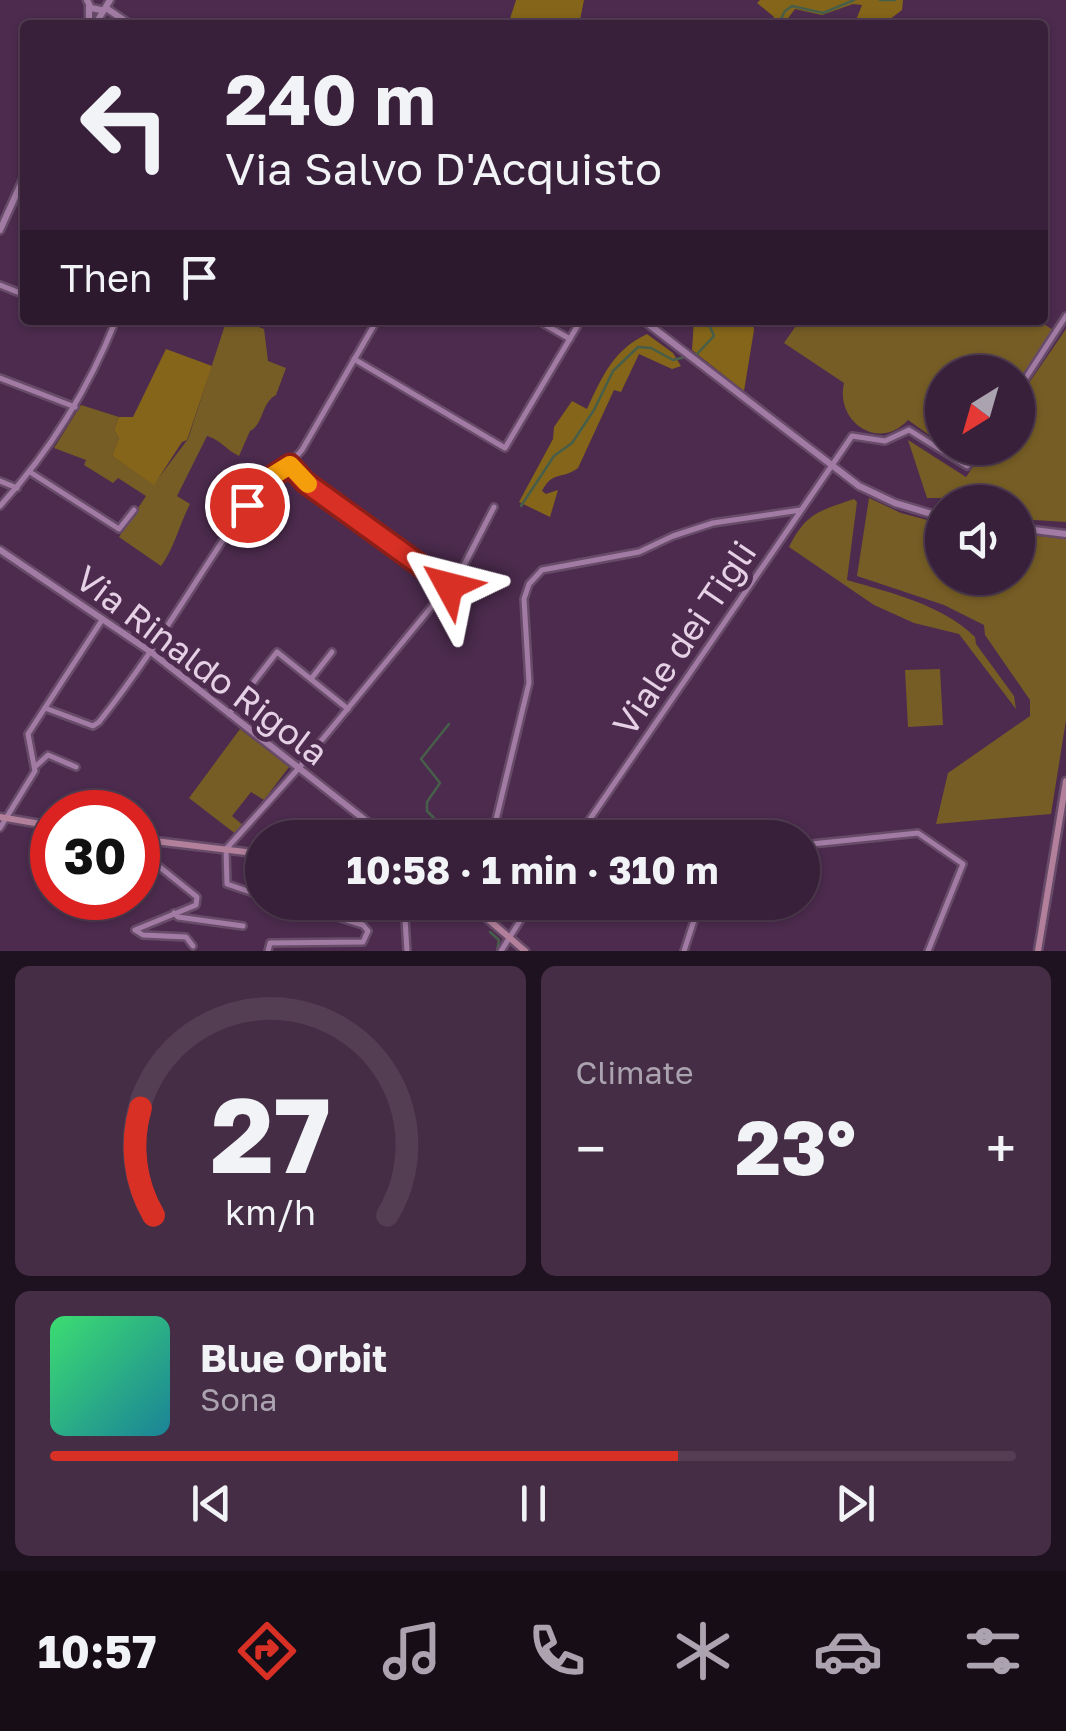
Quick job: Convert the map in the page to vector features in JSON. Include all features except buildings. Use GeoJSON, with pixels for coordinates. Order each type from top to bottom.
{"type":"FeatureCollection","features":[{"type":"Feature","properties":{"kind":"main road"},"geometry":{"type":"LineString","coordinates":[[1038,951],[1066,781]]}},
{"type":"Feature","properties":{"kind":"main road"},"geometry":{"type":"LineString","coordinates":[[3,817],[30,822]]}},
{"type":"Feature","properties":{"kind":"main road"},"geometry":{"type":"LineString","coordinates":[[160,842],[245,852]]}},
{"type":"Feature","properties":{"kind":"main road"},"geometry":{"type":"LineString","coordinates":[[487,920],[525,951]]}},
{"type":"Feature","properties":{"kind":"street"},"geometry":{"type":"LineString","coordinates":[[87,2],[108,4]]}},
{"type":"Feature","properties":{"kind":"street"},"geometry":{"type":"LineString","coordinates":[[0,230],[4,213],[20,190]]}},
{"type":"Feature","properties":{"kind":"street"},"geometry":{"type":"LineString","coordinates":[[1035,364],[1066,316]]}},
{"type":"Feature","properties":{"kind":"street"},"geometry":{"type":"LineString","coordinates":[[0,506],[30,472],[75,408],[114,325]]}},
{"type":"Feature","properties":{"kind":"street"},"geometry":{"type":"LineString","coordinates":[[45,708],[96,725],[151,652],[258,488],[290,465],[307,443],[374,325]]}},
{"type":"Feature","properties":{"kind":"street"},"geometry":{"type":"LineString","coordinates":[[546,325],[570,339]]}},
{"type":"Feature","properties":{"kind":"street"},"geometry":{"type":"LineString","coordinates":[[354,360],[505,448],[579,325]]}},
{"type":"Feature","properties":{"kind":"street"},"geometry":{"type":"LineString","coordinates":[[649,325],[859,486],[925,512]]}},
{"type":"Feature","properties":{"kind":"street"},"geometry":{"type":"LineString","coordinates":[[0,378],[75,408]]}},
{"type":"Feature","properties":{"kind":"street","name":"Viale dei Tigli"},"geometry":{"type":"LineString","coordinates":[[589,820],[852,436],[885,441],[909,430],[925,440]]}},
{"type":"Feature","properties":{"kind":"street"},"geometry":{"type":"LineString","coordinates":[[290,465],[305,482],[449,586]]}},
{"type":"Feature","properties":{"kind":"street"},"geometry":{"type":"LineString","coordinates":[[30,472],[119,530],[134,510]]}},
{"type":"Feature","properties":{"kind":"street"},"geometry":{"type":"LineString","coordinates":[[0,481],[17,488]]}},
{"type":"Feature","properties":{"kind":"street"},"geometry":{"type":"LineString","coordinates":[[245,890],[227,884],[226,849],[462,571],[494,507]]}},
{"type":"Feature","properties":{"kind":"street"},"geometry":{"type":"LineString","coordinates":[[496,820],[527,694],[524,599],[529,584],[542,570],[639,552],[714,523],[801,510]]}},
{"type":"Feature","properties":{"kind":"street"},"geometry":{"type":"LineString","coordinates":[[1035,530],[1066,532]]}},
{"type":"Feature","properties":{"kind":"street","name":"Via Rinaldo Rigola"},"geometry":{"type":"LineString","coordinates":[[0,550],[151,652],[366,820]]}},
{"type":"Feature","properties":{"kind":"street"},"geometry":{"type":"LineString","coordinates":[[36,766],[28,738],[30,730],[103,619]]}},
{"type":"Feature","properties":{"kind":"street"},"geometry":{"type":"LineString","coordinates":[[229,714],[278,652],[348,709]]}},
{"type":"Feature","properties":{"kind":"street"},"geometry":{"type":"LineString","coordinates":[[311,679],[332,652]]}},
{"type":"Feature","properties":{"kind":"street"},"geometry":{"type":"LineString","coordinates":[[0,828],[36,766],[48,755],[76,767]]}},
{"type":"Feature","properties":{"kind":"street"},"geometry":{"type":"LineString","coordinates":[[820,843],[918,834],[963,864],[928,951]]}},
{"type":"Feature","properties":{"kind":"street"},"geometry":{"type":"LineString","coordinates":[[160,868],[197,897],[196,906],[135,930],[143,935],[186,936],[193,946]]}},
{"type":"Feature","properties":{"kind":"street"},"geometry":{"type":"LineString","coordinates":[[174,913],[178,917],[243,926]]}},
{"type":"Feature","properties":{"kind":"street"},"geometry":{"type":"LineString","coordinates":[[268,951],[270,943],[362,942],[367,937],[363,926],[344,920]]}},
{"type":"Feature","properties":{"kind":"street"},"geometry":{"type":"LineString","coordinates":[[405,920],[407,951]]}},
{"type":"Feature","properties":{"kind":"street"},"geometry":{"type":"LineString","coordinates":[[501,951],[520,920]]}},
{"type":"Feature","properties":{"kind":"street"},"geometry":{"type":"LineString","coordinates":[[684,951],[694,920]]}},
{"type":"Feature","properties":{"kind":"shaded area"},"geometry":{"type":"Polygon","coordinates":[[[516,0],[584,0],[580,20],[510,20],[516,0]]]}},
{"type":"Feature","properties":{"kind":"shaded area"},"geometry":{"type":"Polygon","coordinates":[[[903,0],[902,10],[889,20],[856,20],[862,5],[853,4],[822,15],[795,9],[787,20],[772,20],[774,17],[757,3],[903,0]]]}},
{"type":"Feature","properties":{"kind":"shaded area"},"geometry":{"type":"Polygon","coordinates":[[[225,325],[264,329],[268,361],[286,368],[276,395],[250,431],[239,456],[207,436],[177,496],[190,504],[161,566],[119,537],[146,496],[118,478],[113,483],[84,465],[86,460],[54,448],[81,405],[119,417],[114,430],[119,438],[112,456],[154,484],[188,439],[225,325]]]}},
{"type":"Feature","properties":{"kind":"shaded area"},"geometry":{"type":"Polygon","coordinates":[[[694,325],[753,325],[744,391],[692,350],[694,325]]]}},
{"type":"Feature","properties":{"kind":"shaded area"},"geometry":{"type":"Polygon","coordinates":[[[797,325],[1046,325],[1053,330],[1035,357],[925,355],[925,432],[908,420],[884,433],[862,428],[846,410],[844,383],[784,343],[797,325]]]}},
{"type":"Feature","properties":{"kind":"shaded area"},"geometry":{"type":"Polygon","coordinates":[[[1066,329],[1066,522],[1035,520],[1035,485],[925,485],[925,492],[908,440],[925,451],[925,465],[947,465],[966,477],[974,465],[1035,465],[1035,374],[1066,329]]]}},
{"type":"Feature","properties":{"kind":"shaded area"},"geometry":{"type":"Polygon","coordinates":[[[647,334],[673,353],[681,366],[672,369],[639,354],[621,392],[614,390],[578,468],[554,478],[542,491],[546,494],[558,490],[550,517],[519,502],[553,439],[554,427],[572,401],[587,409],[617,356],[647,334]]]}},
{"type":"Feature","properties":{"kind":"shaded area"},"geometry":{"type":"Polygon","coordinates":[[[166,349],[212,366],[187,440],[154,485],[112,456],[119,438],[114,430],[119,417],[133,417],[166,349]]]}},
{"type":"Feature","properties":{"kind":"shaded area"},"geometry":{"type":"Polygon","coordinates":[[[869,498],[925,519],[925,595],[1035,595],[1035,536],[1066,539],[1066,720],[1051,814],[936,824],[948,773],[1030,716],[1030,700],[985,635],[984,625],[944,605],[857,576],[869,498]]]}},
{"type":"Feature","properties":{"kind":"shaded area"},"geometry":{"type":"Polygon","coordinates":[[[854,499],[857,502],[847,580],[915,601],[962,626],[975,637],[976,644],[1014,696],[1016,709],[959,634],[914,623],[874,605],[789,547],[801,527],[815,515],[854,499]]]}},
{"type":"Feature","properties":{"kind":"shaded area"},"geometry":{"type":"Polygon","coordinates":[[[940,669],[943,725],[908,727],[905,670],[940,669]]]}},
{"type":"Feature","properties":{"kind":"shaded area"},"geometry":{"type":"Polygon","coordinates":[[[240,729],[289,767],[264,800],[251,792],[232,816],[244,826],[237,835],[189,798],[240,729]]]}},
{"type":"Feature","properties":{"kind":"waterway"},"geometry":{"type":"LineString","coordinates":[[780,20],[792,6],[823,13],[854,0]]}},
{"type":"Feature","properties":{"kind":"waterway"},"geometry":{"type":"LineString","coordinates":[[880,0],[895,0]]}},
{"type":"Feature","properties":{"kind":"waterway"},"geometry":{"type":"LineString","coordinates":[[521,506],[554,456],[572,443],[613,371],[638,347],[651,348],[673,360],[697,354],[714,336],[709,325]]}},
{"type":"Feature","properties":{"kind":"waterway"},"geometry":{"type":"LineString","coordinates":[[436,820],[427,811],[427,802],[440,783],[421,759],[449,724]]}},
{"type":"Feature","properties":{"kind":"waterway"},"geometry":{"type":"LineString","coordinates":[[490,932],[499,940],[497,951]]}},
{"type":"Feature","properties":{"kind":"slow traffic"},"geometry":{"type":"LineString","coordinates":[[269,478],[290,465],[308,484]]}},
{"type":"Feature","properties":{"kind":"route"},"geometry":{"type":"LineString","coordinates":[[247,505],[264,482],[290,465],[298,477],[449,586]]}}]}
